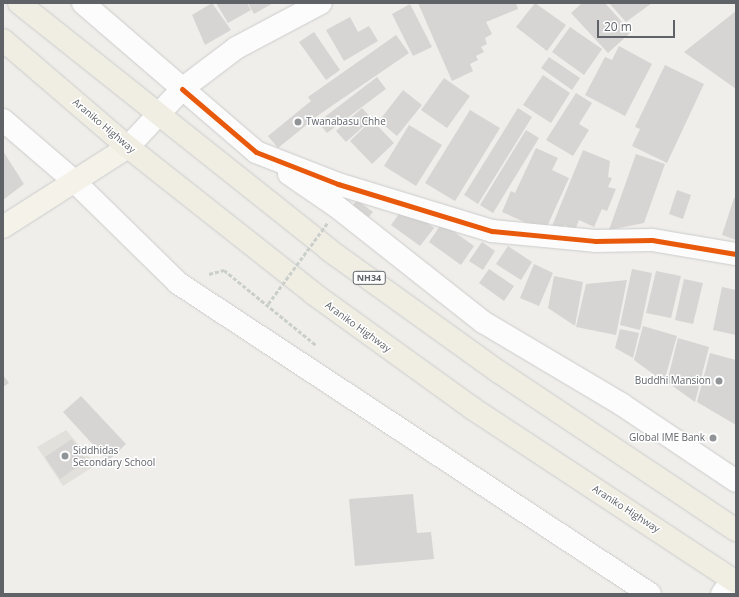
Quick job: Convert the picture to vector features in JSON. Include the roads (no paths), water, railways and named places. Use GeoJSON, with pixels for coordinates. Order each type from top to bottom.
{"type":"FeatureCollection","features":[{"type":"Feature","properties":{"kind":"highway","name":"NH34"},"geometry":{"type":"LineString","coordinates":[[19,3],[156,115],[329,250],[492,368],[736,530]]}},
{"type":"Feature","properties":{"kind":"highway","name":"Araniko Highway"},"geometry":{"type":"LineString","coordinates":[[3,40],[128,147],[314,294],[472,408],[730,585]]}},
{"type":"Feature","properties":{"kind":"main road"},"geometry":{"type":"LineString","coordinates":[[3,227],[73,180],[128,147]]}},
{"type":"Feature","properties":{"kind":"street"},"geometry":{"type":"LineString","coordinates":[[83,3],[256,152],[336,206],[483,322],[621,404],[736,481]]}},
{"type":"Feature","properties":{"kind":"street"},"geometry":{"type":"LineString","coordinates":[[128,147],[156,115],[182,89],[236,48],[321,3]]}},
{"type":"Feature","properties":{"kind":"street"},"geometry":{"type":"LineString","coordinates":[[3,120],[73,180],[178,283],[650,594]]}},
{"type":"Feature","properties":{"kind":"street"},"geometry":{"type":"LineString","coordinates":[[256,152],[338,184],[492,231],[595,241],[652,240],[736,254]]}},
{"type":"Feature","properties":{"kind":"place","name":"Twanabasu Chhe"},"geometry":{"type":"Point","coordinates":[298,122]}},
{"type":"Feature","properties":{"kind":"place","name":"Buddhi Mansion"},"geometry":{"type":"Point","coordinates":[719,381]}},
{"type":"Feature","properties":{"kind":"place","name":"Global IME Bank"},"geometry":{"type":"Point","coordinates":[713,438]}},
{"type":"Feature","properties":{"kind":"place","name":"Siddhidas Secondary School"},"geometry":{"type":"Point","coordinates":[65,456]}}]}
